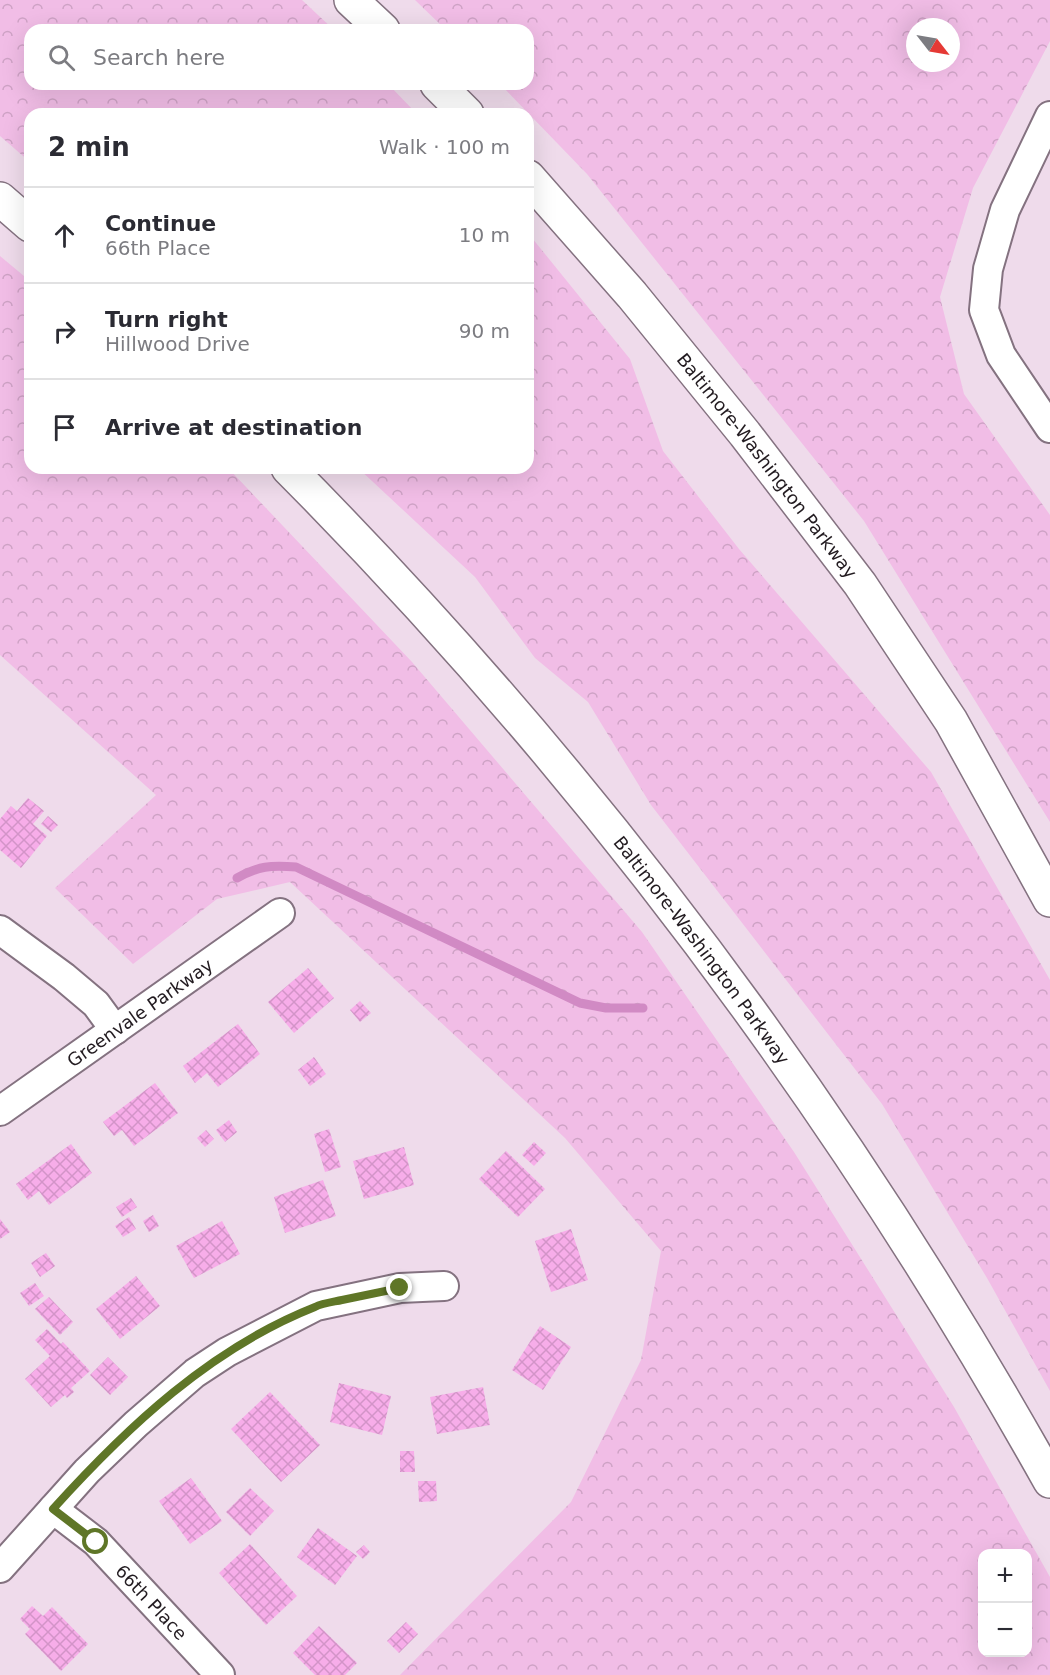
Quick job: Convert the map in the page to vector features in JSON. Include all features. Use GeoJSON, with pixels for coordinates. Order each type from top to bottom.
{"type":"FeatureCollection","features":[{"type":"Feature","properties":{"kind":"highway"},"geometry":{"type":"LineString","coordinates":[[351,0],[377,24]]}},
{"type":"Feature","properties":{"kind":"highway"},"geometry":{"type":"LineString","coordinates":[[443,90],[461,108]]}},
{"type":"Feature","properties":{"kind":"highway","name":"Baltimore-Washington Parkway"},"geometry":{"type":"LineString","coordinates":[[534,184],[632,295],[730,416],[860,584],[951,721],[1050,900]]}},
{"type":"Feature","properties":{"kind":"highway"},"geometry":{"type":"LineString","coordinates":[[0,199],[24,220]]}},
{"type":"Feature","properties":{"kind":"highway","name":"Baltimore-Washington Parkway"},"geometry":{"type":"LineString","coordinates":[[294,474],[352,532],[468,659],[580,790],[679,915],[761,1026],[850,1156],[941,1297],[1050,1481]]}},
{"type":"Feature","properties":{"kind":"street"},"geometry":{"type":"LineString","coordinates":[[1050,116],[1005,210],[988,269],[984,310],[1001,356],[1050,428]]}},
{"type":"Feature","properties":{"kind":"street","name":"Greenvale Parkway"},"geometry":{"type":"LineString","coordinates":[[0,1111],[280,913]]}},
{"type":"Feature","properties":{"kind":"street"},"geometry":{"type":"LineString","coordinates":[[0,930],[64,977],[96,1004],[115,1030]]}},
{"type":"Feature","properties":{"kind":"street"},"geometry":{"type":"LineString","coordinates":[[0,1568],[87,1471],[136,1424],[195,1373],[227,1352],[316,1306],[400,1288],[444,1286]]}},
{"type":"Feature","properties":{"kind":"street","name":"66th Place"},"geometry":{"type":"LineString","coordinates":[[53,1509],[96,1542],[220,1675]]}},
{"type":"Feature","properties":{"kind":"green space"},"geometry":{"type":"Polygon","coordinates":[[[0,0],[302,0],[328,24],[24,24],[24,90],[394,90],[411,108],[24,108],[24,157],[0,136],[0,0]]]}},
{"type":"Feature","properties":{"kind":"green space"},"geometry":{"type":"Polygon","coordinates":[[[415,0],[1050,0],[1050,41],[973,188],[940,297],[964,394],[1050,515],[1050,822],[864,521],[587,174],[534,119],[534,108],[523,108],[506,90],[534,90],[534,24],[440,24],[415,0]]]}},
{"type":"Feature","properties":{"kind":"green space"},"geometry":{"type":"Polygon","coordinates":[[[534,240],[630,359],[663,451],[739,549],[931,772],[1050,980],[1050,1391],[987,1278],[882,1104],[651,805],[588,702],[535,658],[475,577],[364,474],[534,474],[534,240]]]}},
{"type":"Feature","properties":{"kind":"green space"},"geometry":{"type":"Polygon","coordinates":[[[0,256],[24,276],[24,474],[234,474],[412,662],[642,932],[794,1152],[954,1407],[1050,1577],[1050,1675],[400,1675],[571,1502],[641,1360],[661,1251],[565,1138],[290,882],[217,899],[133,964],[55,888],[156,795],[0,655],[0,256]]]}},
{"type":"Feature","properties":{"kind":"building"},"geometry":{"type":"Polygon","coordinates":[[[28,798],[44,811],[33,824],[47,836],[21,868],[0,850],[0,819],[11,806],[17,811],[28,798]]]}},
{"type":"Feature","properties":{"kind":"building"},"geometry":{"type":"Polygon","coordinates":[[[48,816],[58,825],[51,832],[41,824],[48,816]]]}},
{"type":"Feature","properties":{"kind":"building"},"geometry":{"type":"Polygon","coordinates":[[[308,968],[334,998],[294,1033],[268,1002],[308,968]]]}},
{"type":"Feature","properties":{"kind":"building"},"geometry":{"type":"Polygon","coordinates":[[[360,1001],[371,1013],[360,1022],[350,1010],[360,1001]]]}},
{"type":"Feature","properties":{"kind":"building"},"geometry":{"type":"Polygon","coordinates":[[[238,1024],[260,1054],[218,1087],[207,1073],[195,1083],[183,1066],[238,1024]]]}},
{"type":"Feature","properties":{"kind":"building"},"geometry":{"type":"Polygon","coordinates":[[[314,1057],[326,1074],[310,1086],[298,1070],[314,1057]]]}},
{"type":"Feature","properties":{"kind":"building"},"geometry":{"type":"Polygon","coordinates":[[[155,1083],[178,1113],[134,1146],[122,1130],[114,1136],[103,1122],[155,1083]]]}},
{"type":"Feature","properties":{"kind":"building"},"geometry":{"type":"Polygon","coordinates":[[[229,1120],[237,1132],[225,1142],[216,1130],[229,1120]]]}},
{"type":"Feature","properties":{"kind":"building"},"geometry":{"type":"Polygon","coordinates":[[[329,1129],[341,1167],[325,1172],[314,1134],[329,1129]]]}},
{"type":"Feature","properties":{"kind":"building"},"geometry":{"type":"Polygon","coordinates":[[[206,1130],[214,1139],[205,1147],[197,1138],[206,1130]]]}},
{"type":"Feature","properties":{"kind":"building"},"geometry":{"type":"Polygon","coordinates":[[[534,1142],[546,1153],[534,1166],[522,1155],[534,1142]]]}},
{"type":"Feature","properties":{"kind":"building"},"geometry":{"type":"Polygon","coordinates":[[[71,1144],[92,1173],[49,1205],[39,1191],[28,1200],[16,1184],[71,1144]]]}},
{"type":"Feature","properties":{"kind":"building"},"geometry":{"type":"Polygon","coordinates":[[[404,1147],[414,1185],[364,1199],[353,1161],[404,1147]]]}},
{"type":"Feature","properties":{"kind":"building"},"geometry":{"type":"Polygon","coordinates":[[[506,1151],[545,1189],[518,1217],[479,1179],[506,1151]]]}},
{"type":"Feature","properties":{"kind":"building"},"geometry":{"type":"Polygon","coordinates":[[[323,1180],[336,1216],[285,1233],[274,1197],[323,1180]]]}},
{"type":"Feature","properties":{"kind":"building"},"geometry":{"type":"Polygon","coordinates":[[[131,1198],[137,1207],[122,1217],[116,1207],[131,1198]]]}},
{"type":"Feature","properties":{"kind":"building"},"geometry":{"type":"Polygon","coordinates":[[[153,1215],[159,1226],[149,1232],[143,1221],[153,1215]]]}},
{"type":"Feature","properties":{"kind":"building"},"geometry":{"type":"Polygon","coordinates":[[[129,1217],[136,1229],[123,1237],[115,1226],[129,1217]]]}},
{"type":"Feature","properties":{"kind":"building"},"geometry":{"type":"Polygon","coordinates":[[[0,1219],[10,1232],[0,1239],[0,1219]]]}},
{"type":"Feature","properties":{"kind":"building"},"geometry":{"type":"Polygon","coordinates":[[[222,1221],[240,1254],[194,1278],[176,1246],[222,1221]]]}},
{"type":"Feature","properties":{"kind":"building"},"geometry":{"type":"Polygon","coordinates":[[[571,1229],[588,1280],[551,1292],[535,1241],[571,1229]]]}},
{"type":"Feature","properties":{"kind":"building"},"geometry":{"type":"Polygon","coordinates":[[[46,1253],[55,1266],[40,1277],[31,1263],[46,1253]]]}},
{"type":"Feature","properties":{"kind":"building"},"geometry":{"type":"Polygon","coordinates":[[[136,1276],[160,1306],[120,1339],[96,1309],[136,1276]]]}},
{"type":"Feature","properties":{"kind":"building"},"geometry":{"type":"Polygon","coordinates":[[[35,1283],[44,1296],[29,1306],[20,1293],[35,1283]]]}},
{"type":"Feature","properties":{"kind":"building"},"geometry":{"type":"Polygon","coordinates":[[[49,1297],[73,1322],[60,1335],[35,1309],[49,1297]]]}},
{"type":"Feature","properties":{"kind":"building"},"geometry":{"type":"Polygon","coordinates":[[[540,1326],[571,1347],[543,1390],[512,1370],[540,1326]]]}},
{"type":"Feature","properties":{"kind":"building"},"geometry":{"type":"Polygon","coordinates":[[[47,1329],[61,1344],[63,1342],[90,1371],[71,1388],[74,1392],[67,1398],[65,1395],[51,1407],[25,1379],[50,1356],[35,1340],[47,1329]]]}},
{"type":"Feature","properties":{"kind":"building"},"geometry":{"type":"Polygon","coordinates":[[[108,1357],[128,1377],[110,1395],[90,1375],[108,1357]]]}},
{"type":"Feature","properties":{"kind":"building"},"geometry":{"type":"Polygon","coordinates":[[[339,1383],[391,1396],[382,1435],[330,1422],[339,1383]]]}},
{"type":"Feature","properties":{"kind":"building"},"geometry":{"type":"Polygon","coordinates":[[[483,1387],[490,1425],[437,1434],[430,1397],[483,1387]]]}},
{"type":"Feature","properties":{"kind":"building"},"geometry":{"type":"Polygon","coordinates":[[[270,1392],[320,1445],[281,1482],[231,1429],[270,1392]]]}},
{"type":"Feature","properties":{"kind":"building"},"geometry":{"type":"Polygon","coordinates":[[[400,1451],[414,1451],[415,1472],[400,1472],[400,1451]]]}},
{"type":"Feature","properties":{"kind":"building"},"geometry":{"type":"Polygon","coordinates":[[[191,1478],[222,1521],[190,1544],[159,1501],[191,1478]]]}},
{"type":"Feature","properties":{"kind":"building"},"geometry":{"type":"Polygon","coordinates":[[[418,1481],[436,1481],[437,1501],[419,1502],[418,1481]]]}},
{"type":"Feature","properties":{"kind":"building"},"geometry":{"type":"Polygon","coordinates":[[[250,1488],[274,1511],[250,1536],[226,1512],[250,1488]]]}},
{"type":"Feature","properties":{"kind":"building"},"geometry":{"type":"Polygon","coordinates":[[[318,1528],[357,1556],[335,1585],[297,1557],[318,1528]]]}},
{"type":"Feature","properties":{"kind":"building"},"geometry":{"type":"Polygon","coordinates":[[[250,1544],[297,1596],[266,1625],[219,1573],[250,1544]]]}},
{"type":"Feature","properties":{"kind":"building"},"geometry":{"type":"Polygon","coordinates":[[[364,1545],[370,1552],[363,1559],[356,1552],[364,1545]]]}},
{"type":"Feature","properties":{"kind":"building"},"geometry":{"type":"Polygon","coordinates":[[[32,1606],[43,1616],[52,1607],[88,1644],[61,1671],[25,1634],[30,1629],[20,1619],[32,1606]]]}},
{"type":"Feature","properties":{"kind":"building"},"geometry":{"type":"Polygon","coordinates":[[[406,1622],[418,1634],[399,1653],[387,1641],[406,1622]]]}},
{"type":"Feature","properties":{"kind":"building"},"geometry":{"type":"Polygon","coordinates":[[[319,1626],[357,1663],[345,1675],[315,1675],[293,1653],[319,1626]]]}},
{"type":"Feature","properties":{"kind":"waterway"},"geometry":{"type":"LineString","coordinates":[[237,878],[265,867],[296,867],[580,1003],[606,1008],[643,1008]]}},
{"type":"Feature","properties":{"kind":"route"},"geometry":{"type":"LineString","coordinates":[[96,1542],[53,1509],[87,1471],[136,1424],[195,1373],[227,1352],[316,1306],[400,1288]]}}]}
